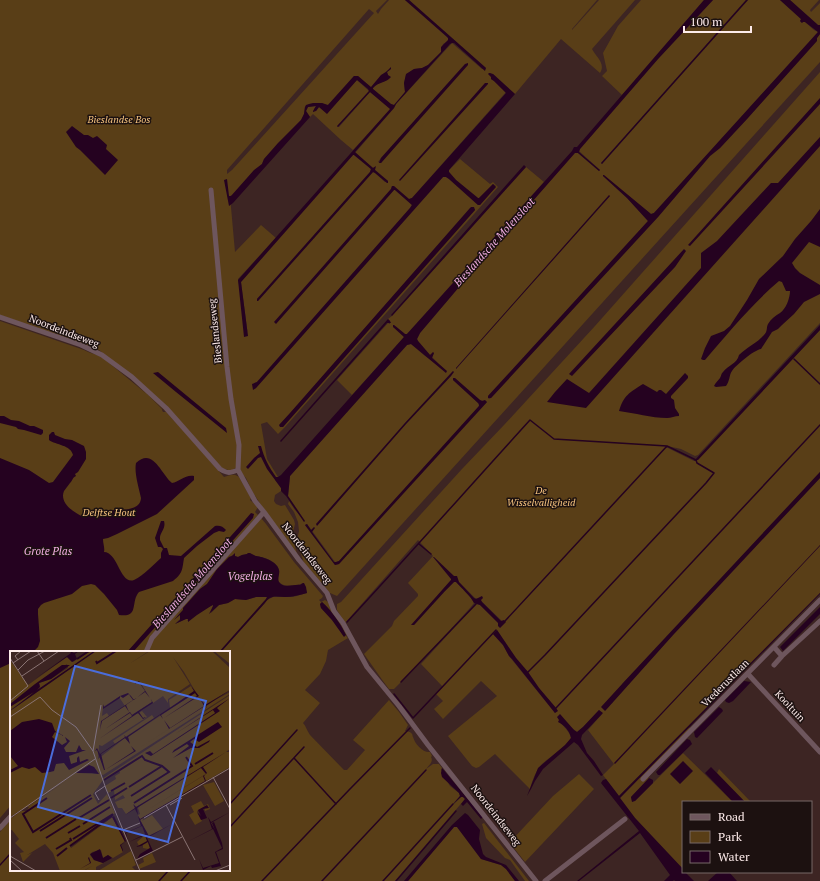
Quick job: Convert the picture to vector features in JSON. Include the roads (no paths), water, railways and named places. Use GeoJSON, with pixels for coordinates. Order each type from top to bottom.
{"type":"FeatureCollection","features":[{"type":"Feature","properties":{"kind":"street","name":"Bieslandseweg"},"geometry":{"type":"LineString","coordinates":[[211,190],[227,367],[239,445],[238,470]]}},
{"type":"Feature","properties":{"kind":"street","name":"Noordeindseweg"},"geometry":{"type":"LineString","coordinates":[[0,317],[81,345],[102,355],[132,377],[166,408],[220,469],[229,473],[238,470],[252,496],[299,560],[327,593],[334,611],[343,623],[370,670],[536,881]]}},
{"type":"Feature","properties":{"kind":"street"},"geometry":{"type":"LineString","coordinates":[[146,651],[152,638],[264,512]]}},
{"type":"Feature","properties":{"kind":"street","name":"Vrederustlaan"},"geometry":{"type":"LineString","coordinates":[[643,779],[820,600]]}},
{"type":"Feature","properties":{"kind":"street"},"geometry":{"type":"LineString","coordinates":[[774,665],[820,621]]}},
{"type":"Feature","properties":{"kind":"street"},"geometry":{"type":"LineString","coordinates":[[774,647],[782,656]]}},
{"type":"Feature","properties":{"kind":"street","name":"Kooltuin"},"geometry":{"type":"LineString","coordinates":[[748,674],[820,752]]}},
{"type":"Feature","properties":{"kind":"street"},"geometry":{"type":"LineString","coordinates":[[0,828],[10,817]]}},
{"type":"Feature","properties":{"kind":"street"},"geometry":{"type":"LineString","coordinates":[[545,881],[625,819]]}},
{"type":"Feature","properties":{"kind":"water"},"geometry":{"type":"Polygon","coordinates":[[[405,0],[409,0],[486,68],[485,71],[454,43],[450,44],[355,152],[373,168],[376,166],[375,170],[388,181],[388,183],[373,172],[257,301],[257,299],[370,172],[371,169],[353,155],[241,282],[248,336],[244,337],[238,280],[390,109],[370,92],[338,127],[337,126],[369,91],[357,80],[327,114],[319,107],[313,112],[316,106],[308,107],[306,111],[310,117],[229,206],[224,180],[227,179],[229,196],[231,196],[254,170],[262,164],[264,159],[278,143],[301,120],[306,105],[322,103],[328,105],[354,76],[358,76],[371,87],[381,75],[391,67],[391,69],[387,72],[391,77],[375,86],[373,89],[394,105],[405,92],[404,83],[406,74],[414,69],[422,68],[428,65],[441,52],[441,47],[448,40],[446,36],[405,0]]]}},
{"type":"Feature","properties":{"kind":"water","name":"Bieslandsche Molensloot"},"geometry":{"type":"Polygon","coordinates":[[[704,0],[713,0],[658,59],[580,149],[579,152],[600,170],[599,171],[578,153],[575,153],[420,333],[417,339],[418,341],[430,355],[433,352],[434,353],[432,358],[447,371],[446,373],[411,344],[407,345],[290,476],[288,496],[305,521],[304,522],[281,491],[281,488],[267,469],[261,457],[258,458],[248,469],[246,467],[260,453],[258,446],[261,446],[267,462],[276,477],[281,475],[404,337],[393,327],[393,325],[407,334],[574,147],[577,147],[704,0]]]}},
{"type":"Feature","properties":{"kind":"water"},"geometry":{"type":"Polygon","coordinates":[[[746,0],[748,0],[602,164],[601,163],[746,0]]]}},
{"type":"Feature","properties":{"kind":"water"},"geometry":{"type":"Polygon","coordinates":[[[780,0],[790,0],[818,25],[820,25],[820,34],[817,41],[747,119],[720,148],[710,156],[658,217],[491,398],[488,398],[488,396],[648,221],[603,175],[651,214],[654,213],[818,32],[805,22],[802,23],[800,21],[801,19],[780,0]]]}},
{"type":"Feature","properties":{"kind":"water"},"geometry":{"type":"Polygon","coordinates":[[[468,63],[468,65],[381,163],[379,163],[381,158],[465,64],[468,63]]]}},
{"type":"Feature","properties":{"kind":"water"},"geometry":{"type":"Polygon","coordinates":[[[488,74],[493,74],[515,94],[449,170],[449,172],[456,180],[478,198],[493,184],[496,187],[480,205],[478,205],[449,179],[443,177],[253,390],[252,384],[257,382],[412,205],[394,190],[276,324],[274,322],[391,189],[392,186],[394,186],[409,199],[412,198],[506,93],[491,79],[488,74]]]}},
{"type":"Feature","properties":{"kind":"water"},"geometry":{"type":"Polygon","coordinates":[[[485,83],[488,84],[400,181],[399,180],[485,83]]]}},
{"type":"Feature","properties":{"kind":"water"},"geometry":{"type":"Polygon","coordinates":[[[820,98],[820,104],[690,246],[688,245],[820,98]]]}},
{"type":"Feature","properties":{"kind":"water"},"geometry":{"type":"Polygon","coordinates":[[[72,126],[84,135],[88,135],[93,138],[97,136],[107,145],[106,149],[118,160],[105,175],[76,147],[66,132],[72,126]]]}},
{"type":"Feature","properties":{"kind":"water"},"geometry":{"type":"Polygon","coordinates":[[[820,137],[820,146],[586,408],[547,402],[567,379],[589,393],[701,268],[701,253],[717,241],[771,183],[778,183],[820,137]]]}},
{"type":"Feature","properties":{"kind":"water"},"geometry":{"type":"Polygon","coordinates":[[[524,165],[526,167],[392,316],[391,315],[524,165]]]}},
{"type":"Feature","properties":{"kind":"water"},"geometry":{"type":"Polygon","coordinates":[[[609,195],[610,196],[456,369],[456,368],[609,195]]]}},
{"type":"Feature","properties":{"kind":"water"},"geometry":{"type":"Polygon","coordinates":[[[471,207],[474,207],[475,210],[283,427],[280,427],[279,425],[471,207]]]}},
{"type":"Feature","properties":{"kind":"water"},"geometry":{"type":"Polygon","coordinates":[[[820,209],[820,247],[809,242],[792,263],[800,273],[820,285],[820,294],[804,302],[778,329],[772,332],[761,349],[737,365],[731,373],[726,386],[714,386],[722,373],[738,358],[739,355],[765,334],[769,322],[786,306],[790,291],[786,291],[782,282],[779,281],[750,309],[705,360],[703,360],[701,359],[711,336],[724,331],[730,326],[759,279],[783,256],[820,209]]]}},
{"type":"Feature","properties":{"kind":"water"},"geometry":{"type":"Polygon","coordinates":[[[684,249],[686,251],[675,267],[572,376],[569,374],[684,249]]]}},
{"type":"Feature","properties":{"kind":"water"},"geometry":{"type":"Polygon","coordinates":[[[388,319],[391,323],[387,323],[281,442],[280,441],[388,319]]]}},
{"type":"Feature","properties":{"kind":"water"},"geometry":{"type":"Polygon","coordinates":[[[820,325],[820,330],[698,460],[694,461],[820,325]]]}},
{"type":"Feature","properties":{"kind":"water"},"geometry":{"type":"Polygon","coordinates":[[[453,371],[454,372],[451,376],[406,424],[317,526],[316,524],[453,371]]]}},
{"type":"Feature","properties":{"kind":"water"},"geometry":{"type":"Polygon","coordinates":[[[158,372],[226,428],[227,433],[153,373],[158,372]]]}},
{"type":"Feature","properties":{"kind":"water"},"geometry":{"type":"Polygon","coordinates":[[[685,373],[688,378],[671,396],[674,400],[675,408],[679,416],[661,418],[619,411],[623,401],[628,395],[643,384],[657,392],[661,390],[666,394],[685,373]]]}},
{"type":"Feature","properties":{"kind":"water"},"geometry":{"type":"Polygon","coordinates":[[[453,378],[455,378],[480,400],[485,400],[487,402],[339,564],[335,565],[305,525],[307,524],[311,530],[314,527],[315,528],[312,532],[334,562],[339,561],[479,406],[477,402],[453,380],[453,378]]]}},
{"type":"Feature","properties":{"kind":"water"},"geometry":{"type":"Polygon","coordinates":[[[0,416],[34,426],[43,430],[43,433],[41,435],[0,423],[0,416]]]}},
{"type":"Feature","properties":{"kind":"water","name":"Grote Plas"},"geometry":{"type":"Polygon","coordinates":[[[54,432],[55,435],[72,440],[84,446],[86,459],[78,472],[75,474],[76,476],[64,491],[63,495],[65,503],[68,507],[84,517],[94,512],[129,509],[139,504],[141,498],[136,476],[136,463],[142,459],[147,458],[152,460],[172,483],[188,476],[194,476],[194,480],[157,514],[117,534],[103,539],[104,552],[109,553],[113,557],[125,578],[134,580],[161,558],[163,549],[158,547],[155,538],[161,521],[164,521],[164,526],[160,540],[164,548],[167,548],[169,555],[181,556],[215,526],[221,526],[226,530],[224,532],[219,531],[214,533],[184,558],[182,571],[173,581],[139,592],[136,596],[134,608],[130,614],[119,615],[117,610],[104,594],[95,585],[91,584],[82,586],[72,594],[44,603],[38,609],[40,641],[38,647],[34,651],[10,651],[10,663],[0,668],[0,458],[29,470],[49,483],[53,482],[73,455],[72,452],[66,447],[49,440],[49,435],[54,432]]]}},
{"type":"Feature","properties":{"kind":"water"},"geometry":{"type":"Polygon","coordinates":[[[820,472],[820,478],[673,635],[605,711],[601,707],[820,472]]]}},
{"type":"Feature","properties":{"kind":"water","name":"Bieslandsche Molensloot"},"geometry":{"type":"Polygon","coordinates":[[[251,513],[254,514],[253,518],[134,651],[128,651],[251,513]]]}},
{"type":"Feature","properties":{"kind":"water"},"geometry":{"type":"Polygon","coordinates":[[[820,546],[615,764],[614,763],[820,546]]]}},
{"type":"Feature","properties":{"kind":"water","name":"Vogelplas"},"geometry":{"type":"Polygon","coordinates":[[[235,553],[235,556],[238,557],[249,553],[269,560],[278,567],[278,581],[281,584],[289,586],[304,583],[307,593],[290,597],[270,598],[222,651],[220,651],[267,597],[256,597],[246,600],[235,599],[228,603],[219,605],[209,614],[213,605],[188,622],[188,619],[186,619],[175,624],[180,620],[180,615],[174,620],[200,589],[207,584],[217,569],[229,557],[235,553]]]}},
{"type":"Feature","properties":{"kind":"water"},"geometry":{"type":"Polygon","coordinates":[[[433,557],[454,576],[457,576],[459,582],[474,598],[476,599],[482,596],[482,602],[501,621],[504,620],[506,622],[500,628],[498,623],[480,605],[474,603],[466,592],[456,582],[454,582],[414,625],[411,625],[451,580],[433,557]]]}},
{"type":"Feature","properties":{"kind":"water"},"geometry":{"type":"Polygon","coordinates":[[[820,593],[620,798],[635,818],[682,868],[682,873],[686,873],[694,881],[664,881],[670,875],[640,833],[579,881],[577,881],[639,831],[601,783],[603,780],[606,779],[619,796],[820,593]]]}},
{"type":"Feature","properties":{"kind":"water"},"geometry":{"type":"Polygon","coordinates":[[[322,602],[338,622],[346,635],[344,637],[321,608],[320,604],[322,602]]]}},
{"type":"Feature","properties":{"kind":"water"},"geometry":{"type":"Polygon","coordinates":[[[820,607],[820,614],[783,651],[780,647],[820,607]]]}},
{"type":"Feature","properties":{"kind":"water"},"geometry":{"type":"Polygon","coordinates":[[[497,630],[516,658],[558,711],[555,713],[509,656],[503,645],[493,634],[497,630]]]}},
{"type":"Feature","properties":{"kind":"water"},"geometry":{"type":"Polygon","coordinates":[[[744,681],[751,682],[733,701],[729,703],[726,702],[725,700],[744,681]]]}},
{"type":"Feature","properties":{"kind":"water"},"geometry":{"type":"Polygon","coordinates":[[[719,707],[723,711],[697,738],[695,737],[694,732],[719,707]]]}},
{"type":"Feature","properties":{"kind":"water"},"geometry":{"type":"Polygon","coordinates":[[[599,710],[603,713],[582,735],[581,739],[587,753],[603,775],[601,776],[578,745],[574,742],[543,769],[527,796],[538,768],[571,738],[566,728],[558,722],[559,720],[557,717],[560,714],[577,732],[599,710]]]}},
{"type":"Feature","properties":{"kind":"water"},"geometry":{"type":"Polygon","coordinates":[[[687,739],[690,740],[692,744],[660,775],[658,775],[656,772],[687,739]]]}},
{"type":"Feature","properties":{"kind":"water"},"geometry":{"type":"Polygon","coordinates":[[[683,761],[693,771],[680,784],[670,774],[683,761]]]}},
{"type":"Feature","properties":{"kind":"water"},"geometry":{"type":"Polygon","coordinates":[[[711,767],[744,801],[732,801],[705,773],[711,767]]]}},
{"type":"Feature","properties":{"kind":"water"},"geometry":{"type":"Polygon","coordinates":[[[442,768],[483,817],[481,819],[467,802],[463,806],[461,804],[465,799],[463,797],[453,804],[460,796],[459,793],[442,777],[442,768]]]}},
{"type":"Feature","properties":{"kind":"water"},"geometry":{"type":"Polygon","coordinates":[[[649,778],[653,780],[653,783],[635,801],[632,802],[631,797],[649,778]]]}},
{"type":"Feature","properties":{"kind":"water"},"geometry":{"type":"Polygon","coordinates":[[[465,813],[480,830],[479,839],[483,854],[486,857],[506,865],[519,881],[515,881],[501,865],[481,859],[457,827],[454,827],[408,881],[404,881],[452,825],[465,813]]]}},
{"type":"Feature","properties":{"kind":"water"},"geometry":{"type":"Polygon","coordinates":[[[717,873],[730,873],[737,881],[708,881],[717,873]]]}},
{"type":"Feature","properties":{"kind":"waterway"},"geometry":{"type":"LineString","coordinates":[[794,359],[820,384]]}},
{"type":"Feature","properties":{"kind":"waterway"},"geometry":{"type":"LineString","coordinates":[[347,622],[530,420],[554,439],[667,446],[696,460],[697,463],[714,473],[528,672]]}},
{"type":"Feature","properties":{"kind":"waterway"},"geometry":{"type":"LineString","coordinates":[[556,708],[820,425]]}},
{"type":"Feature","properties":{"kind":"waterway"},"geometry":{"type":"LineString","coordinates":[[505,621],[667,446]]}},
{"type":"Feature","properties":{"kind":"waterway"},"geometry":{"type":"LineString","coordinates":[[419,544],[431,554]]}},
{"type":"Feature","properties":{"kind":"waterway"},"geometry":{"type":"LineString","coordinates":[[401,682],[476,604]]}},
{"type":"Feature","properties":{"kind":"waterway"},"geometry":{"type":"LineString","coordinates":[[394,694],[413,718],[496,630]]}},
{"type":"Feature","properties":{"kind":"waterway"},"geometry":{"type":"LineString","coordinates":[[262,881],[410,728]]}},
{"type":"Feature","properties":{"kind":"waterway"},"geometry":{"type":"LineString","coordinates":[[230,804],[297,730]]}},
{"type":"Feature","properties":{"kind":"waterway"},"geometry":{"type":"LineString","coordinates":[[230,827],[304,747]]}},
{"type":"Feature","properties":{"kind":"waterway"},"geometry":{"type":"LineString","coordinates":[[294,758],[336,804]]}},
{"type":"Feature","properties":{"kind":"waterway"},"geometry":{"type":"LineString","coordinates":[[322,881],[426,770]]}},
{"type":"Feature","properties":{"kind":"waterway"},"geometry":{"type":"LineString","coordinates":[[383,881],[453,804]]}},
{"type":"Feature","properties":{"kind":"waterway"},"geometry":{"type":"LineString","coordinates":[[396,881],[456,811]]}},
{"type":"Feature","properties":{"kind":"waterway"},"geometry":{"type":"LineString","coordinates":[[0,865],[10,854]]}},
{"type":"Feature","properties":{"kind":"waterway"},"geometry":{"type":"LineString","coordinates":[[159,881],[168,871]]}},
{"type":"Feature","properties":{"kind":"waterway"},"geometry":{"type":"LineString","coordinates":[[181,881],[190,871]]}},
{"type":"Feature","properties":{"kind":"park label","name":"Bieslandse Bos"},"geometry":{"type":"Point","coordinates":[119,119]}},
{"type":"Feature","properties":{"kind":"park label","name":"De Wisselvalligheid"},"geometry":{"type":"Point","coordinates":[541,496]}},
{"type":"Feature","properties":{"kind":"park label","name":"Delftse Hout"},"geometry":{"type":"Point","coordinates":[109,512]}}]}
